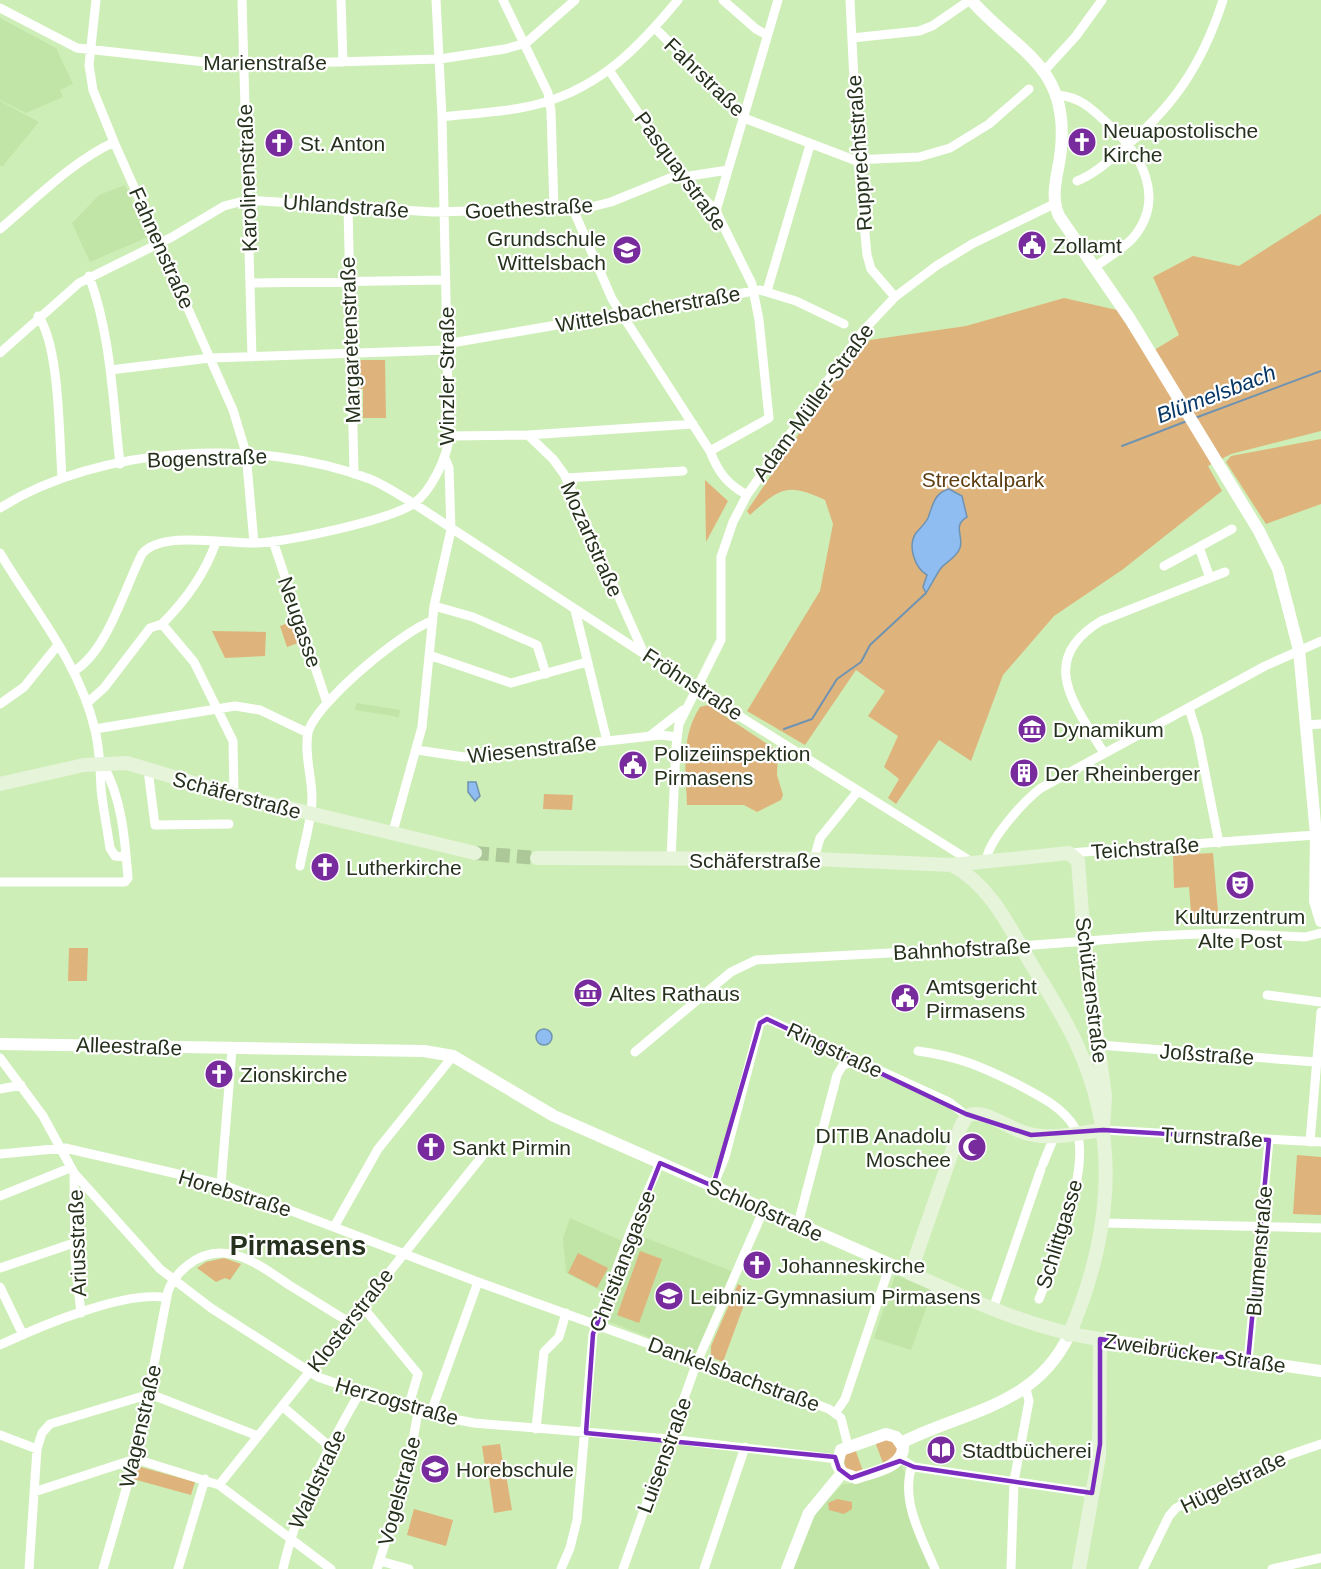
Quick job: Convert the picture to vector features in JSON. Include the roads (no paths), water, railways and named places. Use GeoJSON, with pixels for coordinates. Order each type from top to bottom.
{"type":"FeatureCollection","features":[{"type":"Feature","properties":{"kind":"main road","name":"Schäferstraße"},"geometry":{"type":"LineString","coordinates":[[0,784],[102,762],[127,763],[234,795],[392,835],[475,853]]}},
{"type":"Feature","properties":{"kind":"main road","name":"Teichstraße"},"geometry":{"type":"LineString","coordinates":[[985,863],[1069,853]]}},
{"type":"Feature","properties":{"kind":"main road","name":"Schützenstraße"},"geometry":{"type":"LineString","coordinates":[[1069,853],[1078,861],[1084,940],[1105,1096],[1103,1130]]}},
{"type":"Feature","properties":{"kind":"main road","name":"Schäferstraße"},"geometry":{"type":"LineString","coordinates":[[537,858],[814,859],[952,865],[985,863]]}},
{"type":"Feature","properties":{"kind":"main road"},"geometry":{"type":"LineString","coordinates":[[981,885],[985,863]]}},
{"type":"Feature","properties":{"kind":"main road"},"geometry":{"type":"LineString","coordinates":[[952,865],[981,885],[1021,946],[1077,1045],[1103,1130],[1106,1192],[1104,1223],[1091,1278],[1069,1335]]}},
{"type":"Feature","properties":{"kind":"main road","name":"Ringstraße"},"geometry":{"type":"LineString","coordinates":[[967,1116],[976,1114],[1031,1135],[1054,1137],[1103,1130]]}},
{"type":"Feature","properties":{"kind":"main road"},"geometry":{"type":"LineString","coordinates":[[910,1273],[961,1126],[967,1116]]}},
{"type":"Feature","properties":{"kind":"main road","name":"Schloßstraße"},"geometry":{"type":"LineString","coordinates":[[910,1273],[993,1309],[1069,1335]]}},
{"type":"Feature","properties":{"kind":"main road","name":"Zweibrücker Straße"},"geometry":{"type":"LineString","coordinates":[[1069,1335],[1100,1339]]}},
{"type":"Feature","properties":{"kind":"main road"},"geometry":{"type":"LineString","coordinates":[[1080,1569],[1100,1444],[1100,1339]]}},
{"type":"Feature","properties":{"kind":"street","name":"Fahnenstraße"},"geometry":{"type":"LineString","coordinates":[[96,0],[90,51],[91,81],[114,142],[234,410],[246,453],[255,543]]}},
{"type":"Feature","properties":{"kind":"street","name":"Karolinenstraße"},"geometry":{"type":"LineString","coordinates":[[242,0],[252,357]]}},
{"type":"Feature","properties":{"kind":"street"},"geometry":{"type":"LineString","coordinates":[[340,0],[343,62]]}},
{"type":"Feature","properties":{"kind":"street","name":"Winzler Straße"},"geometry":{"type":"LineString","coordinates":[[413,503],[446,458],[449,436],[442,117],[436,0]]}},
{"type":"Feature","properties":{"kind":"street"},"geometry":{"type":"LineString","coordinates":[[503,0],[526,43],[550,101],[554,208]]}},
{"type":"Feature","properties":{"kind":"street"},"geometry":{"type":"LineString","coordinates":[[526,43],[575,0]]}},
{"type":"Feature","properties":{"kind":"street"},"geometry":{"type":"LineString","coordinates":[[442,117],[550,101],[579,89],[634,51],[678,0]]}},
{"type":"Feature","properties":{"kind":"street"},"geometry":{"type":"LineString","coordinates":[[723,0],[756,29],[767,35]]}},
{"type":"Feature","properties":{"kind":"street"},"geometry":{"type":"LineString","coordinates":[[716,211],[778,0]]}},
{"type":"Feature","properties":{"kind":"street","name":"Rupprechtstraße"},"geometry":{"type":"LineString","coordinates":[[850,0],[858,161],[868,262],[895,297]]}},
{"type":"Feature","properties":{"kind":"street"},"geometry":{"type":"LineString","coordinates":[[852,38],[919,31],[932,26],[970,0],[1045,70],[1058,95],[1062,146],[1054,204],[1062,222],[1130,319],[1259,531],[1281,577],[1299,650],[1319,833],[1316,901],[1321,921]]}},
{"type":"Feature","properties":{"kind":"street"},"geometry":{"type":"LineString","coordinates":[[1045,70],[1076,36],[1102,0]]}},
{"type":"Feature","properties":{"kind":"street"},"geometry":{"type":"LineString","coordinates":[[1077,180],[1087,177],[1129,144],[1156,120],[1182,88],[1208,42],[1223,0]]}},
{"type":"Feature","properties":{"kind":"street"},"geometry":{"type":"LineString","coordinates":[[0,8],[77,48],[90,51]]}},
{"type":"Feature","properties":{"kind":"street","name":"Fahrstraße"},"geometry":{"type":"LineString","coordinates":[[655,28],[744,118],[810,145],[858,161]]}},
{"type":"Feature","properties":{"kind":"street","name":"Marienstraße"},"geometry":{"type":"LineString","coordinates":[[90,51],[219,64],[244,64],[440,59],[505,49],[526,43]]}},
{"type":"Feature","properties":{"kind":"street","name":"Pasquaystraße"},"geometry":{"type":"LineString","coordinates":[[609,70],[682,175],[716,211],[754,291],[769,418],[710,451]]}},
{"type":"Feature","properties":{"kind":"street"},"geometry":{"type":"LineString","coordinates":[[858,161],[919,157],[950,148],[989,124],[1029,89]]}},
{"type":"Feature","properties":{"kind":"street"},"geometry":{"type":"LineString","coordinates":[[1058,95],[1069,96],[1085,103],[1129,144],[1147,176],[1149,193],[1147,210],[1132,238],[1095,267]]}},
{"type":"Feature","properties":{"kind":"street"},"geometry":{"type":"LineString","coordinates":[[0,229],[72,166],[87,155],[114,142]]}},
{"type":"Feature","properties":{"kind":"street"},"geometry":{"type":"LineString","coordinates":[[766,291],[810,145]]}},
{"type":"Feature","properties":{"kind":"street","name":"Goethestraße"},"geometry":{"type":"LineString","coordinates":[[444,211],[573,209],[611,202],[682,175],[728,170]]}},
{"type":"Feature","properties":{"kind":"street"},"geometry":{"type":"LineString","coordinates":[[0,353],[38,316],[89,276],[160,243],[224,206],[248,200]]}},
{"type":"Feature","properties":{"kind":"street","name":"Uhlandstraße"},"geometry":{"type":"LineString","coordinates":[[248,200],[444,211]]}},
{"type":"Feature","properties":{"kind":"street","name":"Adam-Müller-Straße"},"geometry":{"type":"LineString","coordinates":[[697,687],[721,640],[721,557],[733,522],[747,495],[857,339],[895,297],[936,266],[972,244],[1054,204]]}},
{"type":"Feature","properties":{"kind":"street","name":"Margaretenstraße"},"geometry":{"type":"LineString","coordinates":[[348,206],[354,474]]}},
{"type":"Feature","properties":{"kind":"street"},"geometry":{"type":"LineString","coordinates":[[573,209],[621,313],[710,451],[723,478],[747,495]]}},
{"type":"Feature","properties":{"kind":"street"},"geometry":{"type":"LineString","coordinates":[[89,276],[95,291],[110,370],[120,464]]}},
{"type":"Feature","properties":{"kind":"street"},"geometry":{"type":"LineString","coordinates":[[251,283],[445,280]]}},
{"type":"Feature","properties":{"kind":"street","name":"Wittelsbacherstraße"},"geometry":{"type":"LineString","coordinates":[[110,370],[210,358],[446,347],[621,313],[754,291],[766,291],[844,324]]}},
{"type":"Feature","properties":{"kind":"street"},"geometry":{"type":"LineString","coordinates":[[38,316],[46,327],[49,342],[62,477]]}},
{"type":"Feature","properties":{"kind":"street"},"geometry":{"type":"LineString","coordinates":[[449,436],[528,435],[693,424]]}},
{"type":"Feature","properties":{"kind":"street","name":"Mozartstraße"},"geometry":{"type":"LineString","coordinates":[[528,435],[553,459],[566,478],[643,651]]}},
{"type":"Feature","properties":{"kind":"street","name":"Bogenstraße"},"geometry":{"type":"LineString","coordinates":[[0,508],[38,486],[62,477],[120,464],[175,456],[246,453],[298,460],[354,474],[380,483],[413,503]]}},
{"type":"Feature","properties":{"kind":"street"},"geometry":{"type":"LineString","coordinates":[[392,835],[417,750],[434,606],[451,530],[449,468],[446,458]]}},
{"type":"Feature","properties":{"kind":"street"},"geometry":{"type":"LineString","coordinates":[[566,478],[683,471]]}},
{"type":"Feature","properties":{"kind":"street"},"geometry":{"type":"LineString","coordinates":[[74,671],[87,659],[101,639],[146,549],[158,542],[175,539],[255,543],[273,541],[357,523],[413,503]]}},
{"type":"Feature","properties":{"kind":"street","name":"Fröhnstraße"},"geometry":{"type":"LineString","coordinates":[[413,503],[451,530],[858,791],[985,863]]}},
{"type":"Feature","properties":{"kind":"street"},"geometry":{"type":"LineString","coordinates":[[1164,566],[1232,529]]}},
{"type":"Feature","properties":{"kind":"street","name":"Neugasse"},"geometry":{"type":"LineString","coordinates":[[273,541],[327,703]]}},
{"type":"Feature","properties":{"kind":"street"},"geometry":{"type":"LineString","coordinates":[[87,703],[104,688],[150,628],[162,624],[190,593],[210,559],[216,542]]}},
{"type":"Feature","properties":{"kind":"street"},"geometry":{"type":"LineString","coordinates":[[1199,547],[1210,578]]}},
{"type":"Feature","properties":{"kind":"street"},"geometry":{"type":"LineString","coordinates":[[0,553],[74,671],[87,703],[102,762],[101,788],[110,848],[115,856],[126,857]]}},
{"type":"Feature","properties":{"kind":"street"},"geometry":{"type":"LineString","coordinates":[[1104,753],[1068,692],[1065,669],[1073,645],[1087,629],[1101,621],[1225,572]]}},
{"type":"Feature","properties":{"kind":"street"},"geometry":{"type":"LineString","coordinates":[[434,606],[473,617],[537,645],[546,674]]}},
{"type":"Feature","properties":{"kind":"street"},"geometry":{"type":"LineString","coordinates":[[575,610],[607,741]]}},
{"type":"Feature","properties":{"kind":"street"},"geometry":{"type":"LineString","coordinates":[[300,866],[310,814],[308,733],[327,703],[370,662],[416,627],[432,621]]}},
{"type":"Feature","properties":{"kind":"street"},"geometry":{"type":"LineString","coordinates":[[162,624],[189,654],[235,747],[234,795]]}},
{"type":"Feature","properties":{"kind":"street"},"geometry":{"type":"LineString","coordinates":[[985,863],[986,853],[992,844],[1034,793],[1104,753],[1299,650],[1321,641]]}},
{"type":"Feature","properties":{"kind":"street"},"geometry":{"type":"LineString","coordinates":[[0,704],[24,687],[58,645]]}},
{"type":"Feature","properties":{"kind":"street"},"geometry":{"type":"LineString","coordinates":[[429,655],[505,682],[515,682],[587,662]]}},
{"type":"Feature","properties":{"kind":"street"},"geometry":{"type":"LineString","coordinates":[[671,859],[677,737],[685,709],[697,687]]}},
{"type":"Feature","properties":{"kind":"street"},"geometry":{"type":"LineString","coordinates":[[95,729],[236,706],[260,710],[308,733]]}},
{"type":"Feature","properties":{"kind":"street"},"geometry":{"type":"LineString","coordinates":[[1189,708],[1198,737],[1219,843]]}},
{"type":"Feature","properties":{"kind":"street"},"geometry":{"type":"LineString","coordinates":[[648,737],[685,709]]}},
{"type":"Feature","properties":{"kind":"street"},"geometry":{"type":"LineString","coordinates":[[1306,725],[1321,724]]}},
{"type":"Feature","properties":{"kind":"street","name":"Wiesenstraße"},"geometry":{"type":"LineString","coordinates":[[417,750],[464,757],[648,737],[677,737]]}},
{"type":"Feature","properties":{"kind":"street"},"geometry":{"type":"LineString","coordinates":[[0,882],[121,883],[128,878],[116,796],[112,781],[102,762]]}},
{"type":"Feature","properties":{"kind":"street"},"geometry":{"type":"LineString","coordinates":[[148,770],[155,825],[229,824]]}},
{"type":"Feature","properties":{"kind":"street"},"geometry":{"type":"LineString","coordinates":[[814,859],[820,838],[858,791]]}},
{"type":"Feature","properties":{"kind":"street","name":"Teichstraße"},"geometry":{"type":"LineString","coordinates":[[1069,853],[1219,843],[1319,833]]}},
{"type":"Feature","properties":{"kind":"street","name":"Bahnhofstraße"},"geometry":{"type":"LineString","coordinates":[[635,1052],[731,972],[748,962],[1021,946],[1084,940],[1223,933],[1305,937],[1321,933]]}},
{"type":"Feature","properties":{"kind":"street"},"geometry":{"type":"LineString","coordinates":[[1267,995],[1321,1002]]}},
{"type":"Feature","properties":{"kind":"street"},"geometry":{"type":"LineString","coordinates":[[1310,1142],[1321,1012]]}},
{"type":"Feature","properties":{"kind":"street","name":"Ringstraße"},"geometry":{"type":"LineString","coordinates":[[716,1181],[763,1020],[767,1018],[957,1106],[967,1116]]}},
{"type":"Feature","properties":{"kind":"street","name":"Alleestraße"},"geometry":{"type":"LineString","coordinates":[[0,1044],[424,1051],[453,1056],[470,1065]]}},
{"type":"Feature","properties":{"kind":"street","name":"Joßstraße"},"geometry":{"type":"LineString","coordinates":[[1099,1045],[1316,1062]]}},
{"type":"Feature","properties":{"kind":"street"},"geometry":{"type":"LineString","coordinates":[[221,1184],[232,1049]]}},
{"type":"Feature","properties":{"kind":"street"},"geometry":{"type":"LineString","coordinates":[[918,1052],[954,1057],[972,1063],[1032,1092],[1054,1106],[1074,1126],[1077,1133]]}},
{"type":"Feature","properties":{"kind":"street"},"geometry":{"type":"LineString","coordinates":[[334,1227],[378,1149],[453,1056]]}},
{"type":"Feature","properties":{"kind":"street"},"geometry":{"type":"LineString","coordinates":[[0,1058],[43,1116],[72,1170],[0,1196]]}},
{"type":"Feature","properties":{"kind":"street"},"geometry":{"type":"LineString","coordinates":[[798,1224],[837,1075],[843,1065],[858,1061]]}},
{"type":"Feature","properties":{"kind":"street","name":"Schloßstraße"},"geometry":{"type":"LineString","coordinates":[[470,1065],[554,1116],[660,1162],[716,1181],[764,1209],[910,1273]]}},
{"type":"Feature","properties":{"kind":"street"},"geometry":{"type":"LineString","coordinates":[[0,1089],[21,1085]]}},
{"type":"Feature","properties":{"kind":"street","name":"Turnstraße"},"geometry":{"type":"LineString","coordinates":[[1103,1130],[1321,1142]]}},
{"type":"Feature","properties":{"kind":"street","name":"Schlittgasse"},"geometry":{"type":"LineString","coordinates":[[1040,1296],[1077,1189],[1080,1144],[1077,1133]]}},
{"type":"Feature","properties":{"kind":"street"},"geometry":{"type":"LineString","coordinates":[[993,1309],[1054,1137]]}},
{"type":"Feature","properties":{"kind":"street","name":"Blumenstraße"},"geometry":{"type":"LineString","coordinates":[[1248,1361],[1269,1140]]}},
{"type":"Feature","properties":{"kind":"street","name":"Horebstraße"},"geometry":{"type":"LineString","coordinates":[[0,1154],[59,1147],[221,1184],[403,1254],[596,1324]]}},
{"type":"Feature","properties":{"kind":"street","name":"Klosterstraße"},"geometry":{"type":"LineString","coordinates":[[219,1485],[483,1155]]}},
{"type":"Feature","properties":{"kind":"street","name":"Christiansgasse"},"geometry":{"type":"LineString","coordinates":[[561,1569],[576,1527],[586,1433],[592,1343],[596,1324],[660,1162]]}},
{"type":"Feature","properties":{"kind":"street","name":"Ariusstraße"},"geometry":{"type":"LineString","coordinates":[[72,1170],[74,1243],[81,1313]]}},
{"type":"Feature","properties":{"kind":"street","name":"Herzogstraße"},"geometry":{"type":"LineString","coordinates":[[72,1170],[172,1281],[309,1372],[360,1392],[430,1415],[536,1429],[669,1439],[837,1458]]}},
{"type":"Feature","properties":{"kind":"street","name":"Luisenstraße"},"geometry":{"type":"LineString","coordinates":[[623,1569],[697,1362],[764,1209]]}},
{"type":"Feature","properties":{"kind":"street"},"geometry":{"type":"LineString","coordinates":[[1104,1223],[1262,1224],[1321,1227]]}},
{"type":"Feature","properties":{"kind":"street"},"geometry":{"type":"LineString","coordinates":[[0,1268],[74,1243]]}},
{"type":"Feature","properties":{"kind":"street"},"geometry":{"type":"LineString","coordinates":[[172,1281],[199,1258],[216,1252],[232,1254],[255,1263],[349,1322]]}},
{"type":"Feature","properties":{"kind":"street"},"geometry":{"type":"LineString","coordinates":[[836,1412],[845,1399],[890,1265]]}},
{"type":"Feature","properties":{"kind":"street","name":"Wagenstraße"},"geometry":{"type":"LineString","coordinates":[[102,1569],[134,1460],[150,1394],[172,1281]]}},
{"type":"Feature","properties":{"kind":"street"},"geometry":{"type":"LineString","coordinates":[[430,1415],[478,1282]]}},
{"type":"Feature","properties":{"kind":"street"},"geometry":{"type":"LineString","coordinates":[[0,1287],[23,1335]]}},
{"type":"Feature","properties":{"kind":"street"},"geometry":{"type":"LineString","coordinates":[[1,1343],[81,1313],[137,1297],[167,1298]]}},
{"type":"Feature","properties":{"kind":"street"},"geometry":{"type":"LineString","coordinates":[[362,1306],[418,1374],[408,1408]]}},
{"type":"Feature","properties":{"kind":"street"},"geometry":{"type":"LineString","coordinates":[[536,1429],[544,1352],[559,1337],[566,1313]]}},
{"type":"Feature","properties":{"kind":"street","name":"Dankelsbachstraße"},"geometry":{"type":"LineString","coordinates":[[596,1324],[836,1412],[844,1427],[848,1446]]}},
{"type":"Feature","properties":{"kind":"street"},"geometry":{"type":"LineString","coordinates":[[901,1443],[932,1428],[989,1408],[1026,1389],[1047,1368],[1069,1335]]}},
{"type":"Feature","properties":{"kind":"street","name":"Zweibrücker Straße"},"geometry":{"type":"LineString","coordinates":[[1100,1339],[1321,1371]]}},
{"type":"Feature","properties":{"kind":"street"},"geometry":{"type":"LineString","coordinates":[[1011,1569],[1014,1481],[1029,1401],[1026,1389]]}},
{"type":"Feature","properties":{"kind":"street","name":"Waldstraße"},"geometry":{"type":"LineString","coordinates":[[283,1569],[290,1538],[329,1446],[360,1392]]}},
{"type":"Feature","properties":{"kind":"street"},"geometry":{"type":"LineString","coordinates":[[29,1569],[37,1449],[42,1433],[50,1424],[140,1395],[150,1394],[258,1436]]}},
{"type":"Feature","properties":{"kind":"street"},"geometry":{"type":"LineString","coordinates":[[282,1406],[329,1446]]}},
{"type":"Feature","properties":{"kind":"street","name":"Vogelstraße"},"geometry":{"type":"LineString","coordinates":[[379,1565],[407,1473],[418,1412]]}},
{"type":"Feature","properties":{"kind":"street"},"geometry":{"type":"LineString","coordinates":[[842,1473],[837,1458],[848,1446],[886,1434],[896,1437],[901,1443],[906,1463],[914,1521],[935,1569]]}},
{"type":"Feature","properties":{"kind":"street"},"geometry":{"type":"LineString","coordinates":[[0,1435],[37,1449]]}},
{"type":"Feature","properties":{"kind":"street","name":"Hügelstraße"},"geometry":{"type":"LineString","coordinates":[[1146,1567],[1169,1516],[1176,1508],[1268,1464],[1321,1444]]}},
{"type":"Feature","properties":{"kind":"street"},"geometry":{"type":"LineString","coordinates":[[704,1569],[745,1447]]}},
{"type":"Feature","properties":{"kind":"street"},"geometry":{"type":"LineString","coordinates":[[34,1492],[134,1460],[205,1479],[219,1485],[330,1569]]}},
{"type":"Feature","properties":{"kind":"street"},"geometry":{"type":"LineString","coordinates":[[842,1473],[856,1478],[895,1464],[906,1463],[1092,1493]]}},
{"type":"Feature","properties":{"kind":"street"},"geometry":{"type":"LineString","coordinates":[[788,1569],[809,1513],[842,1473]]}},
{"type":"Feature","properties":{"kind":"street"},"geometry":{"type":"LineString","coordinates":[[178,1569],[205,1479]]}},
{"type":"Feature","properties":{"kind":"street"},"geometry":{"type":"LineString","coordinates":[[1272,1569],[1321,1558]]}},
{"type":"Feature","properties":{"kind":"street"},"geometry":{"type":"LineString","coordinates":[[379,1565],[409,1569]]}},
{"type":"Feature","properties":{"kind":"water"},"geometry":{"type":"Polygon","coordinates":[[[949,489],[962,496],[967,517],[959,528],[960,548],[954,557],[941,568],[926,593],[923,587],[927,575],[916,562],[912,550],[913,538],[927,520],[937,497],[949,489]]]}},
{"type":"Feature","properties":{"kind":"water"},"geometry":{"type":"Polygon","coordinates":[[[468,782],[476,782],[480,796],[475,801],[468,792],[468,782]]]}},
{"type":"Feature","properties":{"kind":"water"},"geometry":{"type":"Polygon","coordinates":[[[544,1029],[552,1037],[544,1045],[536,1037],[544,1029]]]}},
{"type":"Feature","properties":{"kind":"waterway","name":"Blümelsbach"},"geometry":{"type":"LineString","coordinates":[[1195,418],[1321,371]]}},
{"type":"Feature","properties":{"kind":"waterway","name":"Blümelsbach"},"geometry":{"type":"LineString","coordinates":[[1122,446],[1187,421]]}},
{"type":"Feature","properties":{"kind":"waterway"},"geometry":{"type":"LineString","coordinates":[[784,729],[812,719],[837,679],[861,662],[870,645],[926,593]]}},
{"type":"Feature","properties":{"kind":"tunnel"},"geometry":{"type":"LineString","coordinates":[[475,853],[537,858]]}},
{"type":"Feature","properties":{"kind":"place","name":"Neuapostolische Kirche"},"geometry":{"type":"Point","coordinates":[1082,142]}},
{"type":"Feature","properties":{"kind":"place","name":"St. Anton"},"geometry":{"type":"Point","coordinates":[279,143]}},
{"type":"Feature","properties":{"kind":"place","name":"Zollamt"},"geometry":{"type":"Point","coordinates":[1032,245]}},
{"type":"Feature","properties":{"kind":"place","name":"Grundschule Wittelsbach"},"geometry":{"type":"Point","coordinates":[627,250]}},
{"type":"Feature","properties":{"kind":"place","name":"Dynamikum"},"geometry":{"type":"Point","coordinates":[1032,729]}},
{"type":"Feature","properties":{"kind":"place","name":"Polizeiinspektion Pirmasens"},"geometry":{"type":"Point","coordinates":[633,765]}},
{"type":"Feature","properties":{"kind":"place","name":"Der Rheinberger"},"geometry":{"type":"Point","coordinates":[1024,773]}},
{"type":"Feature","properties":{"kind":"place","name":"Lutherkirche"},"geometry":{"type":"Point","coordinates":[325,867]}},
{"type":"Feature","properties":{"kind":"place","name":"Kulturzentrum Alte Post"},"geometry":{"type":"Point","coordinates":[1240,885]}},
{"type":"Feature","properties":{"kind":"place","name":"Altes Rathaus"},"geometry":{"type":"Point","coordinates":[588,993]}},
{"type":"Feature","properties":{"kind":"place","name":"Amtsgericht Pirmasens"},"geometry":{"type":"Point","coordinates":[905,998]}},
{"type":"Feature","properties":{"kind":"place","name":"Zionskirche"},"geometry":{"type":"Point","coordinates":[219,1074]}},
{"type":"Feature","properties":{"kind":"place","name":"Sankt Pirmin"},"geometry":{"type":"Point","coordinates":[431,1147]}},
{"type":"Feature","properties":{"kind":"place","name":"DITIB Anadolu Moschee"},"geometry":{"type":"Point","coordinates":[972,1147]}},
{"type":"Feature","properties":{"kind":"place","name":"Johanneskirche"},"geometry":{"type":"Point","coordinates":[757,1265]}},
{"type":"Feature","properties":{"kind":"place","name":"Leibniz-Gymnasium Pirmasens"},"geometry":{"type":"Point","coordinates":[669,1296]}},
{"type":"Feature","properties":{"kind":"place","name":"Stadtbücherei"},"geometry":{"type":"Point","coordinates":[941,1450]}},
{"type":"Feature","properties":{"kind":"place","name":"Horebschule"},"geometry":{"type":"Point","coordinates":[435,1469]}},
{"type":"Feature","properties":{"kind":"district","name":"Pirmasens"},"geometry":{"type":"Point","coordinates":[298,1246]}},
{"type":"Feature","properties":{"kind":"park label","name":"Strecktalpark"},"geometry":{"type":"Point","coordinates":[983,479]}}]}
